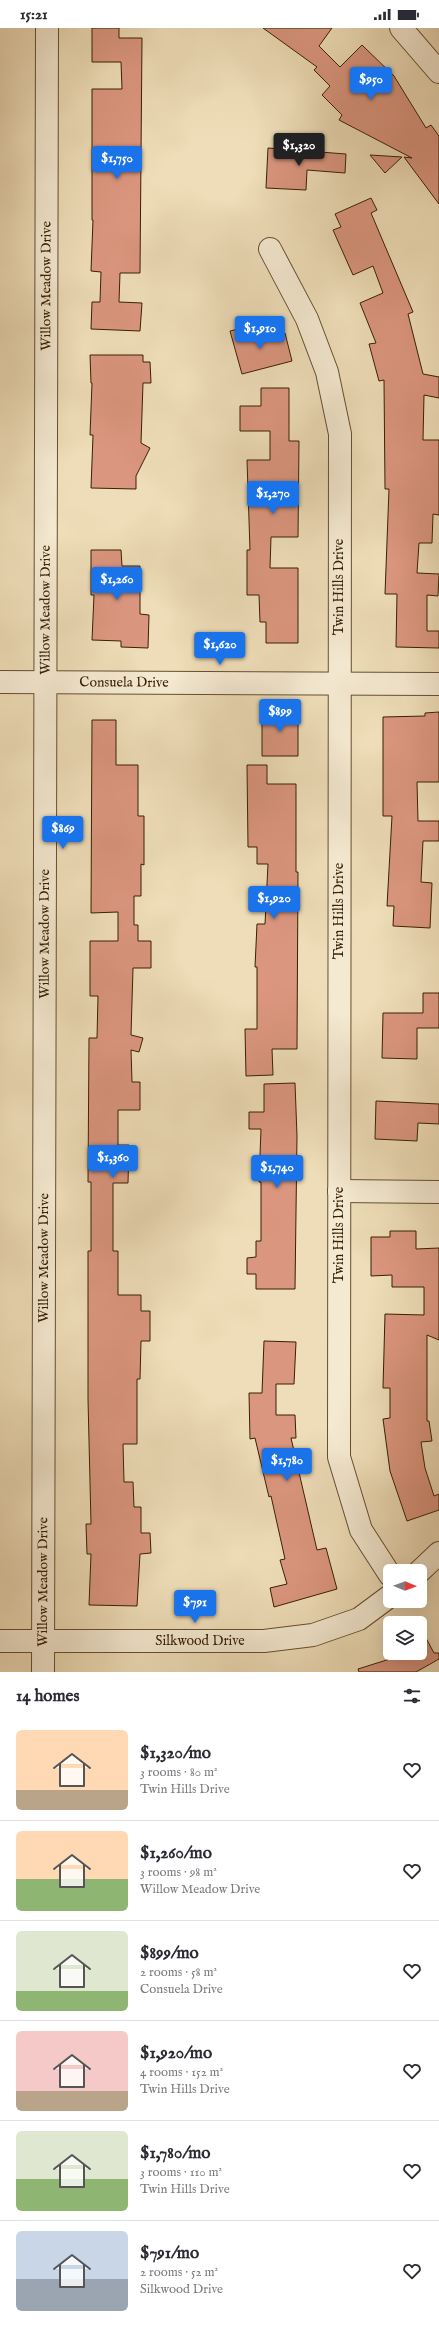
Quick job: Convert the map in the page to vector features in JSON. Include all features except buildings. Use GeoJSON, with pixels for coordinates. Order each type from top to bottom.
{"type":"FeatureCollection","features":[{"type":"Feature","properties":{"kind":"street","name":"Willow Meadow Drive"},"geometry":{"type":"LineString","coordinates":[[43,1672],[47,28]]}},
{"type":"Feature","properties":{"kind":"street"},"geometry":{"type":"LineString","coordinates":[[401,28],[439,72]]}},
{"type":"Feature","properties":{"kind":"street","name":"Twin Hills Drive"},"geometry":{"type":"LineString","coordinates":[[270,249],[307,319],[327,372],[340,434],[339,1457],[361,1530],[383,1564]]}},
{"type":"Feature","properties":{"kind":"street","name":"Consuela Drive"},"geometry":{"type":"LineString","coordinates":[[0,682],[439,684]]}},
{"type":"Feature","properties":{"kind":"street"},"geometry":{"type":"LineString","coordinates":[[339,1192],[439,1192]]}},
{"type":"Feature","properties":{"kind":"street"},"geometry":{"type":"LineString","coordinates":[[427,1564],[439,1553]]}},
{"type":"Feature","properties":{"kind":"street","name":"Silkwood Drive"},"geometry":{"type":"LineString","coordinates":[[0,1641],[264,1641],[313,1635],[359,1619],[383,1601]]}}]}
